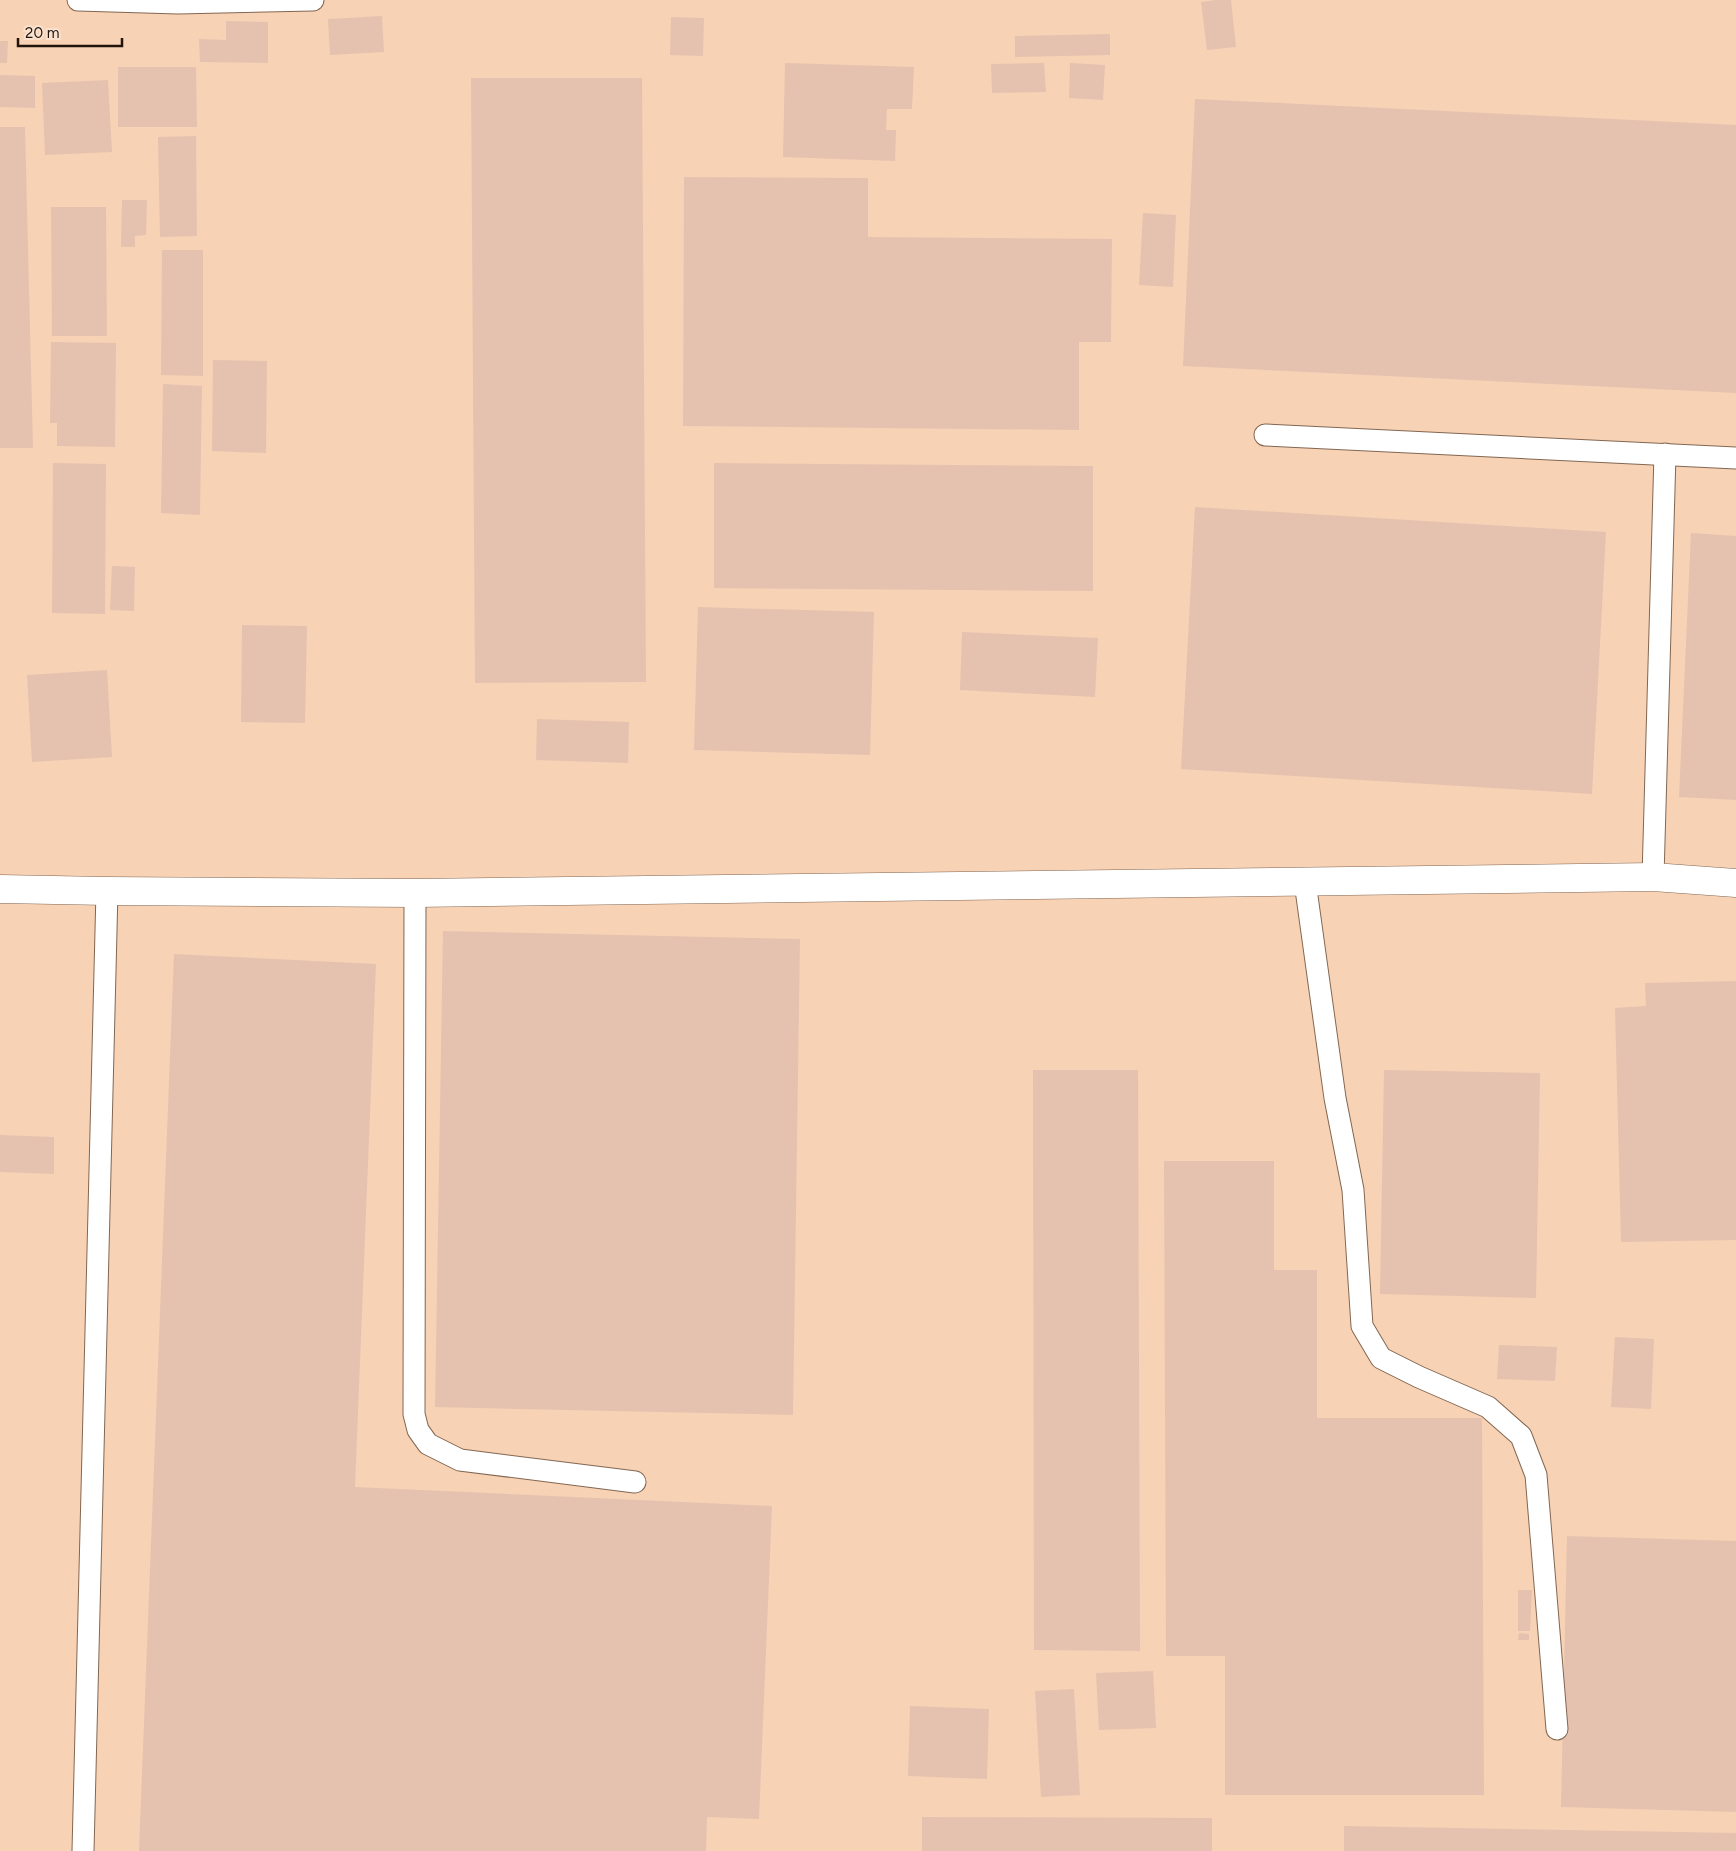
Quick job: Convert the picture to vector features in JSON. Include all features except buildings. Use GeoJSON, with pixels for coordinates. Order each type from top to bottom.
{"type":"FeatureCollection","features":[{"type":"Feature","properties":{"kind":"street"},"geometry":{"type":"LineString","coordinates":[[0,889],[107,892],[415,893],[1653,877],[1736,884]]}},
{"type":"Feature","properties":{"kind":"lane"},"geometry":{"type":"LineString","coordinates":[[78,0],[178,3],[313,0]]}},
{"type":"Feature","properties":{"kind":"lane"},"geometry":{"type":"LineString","coordinates":[[1265,435],[1736,458]]}},
{"type":"Feature","properties":{"kind":"lane"},"geometry":{"type":"LineString","coordinates":[[1653,877],[1665,454]]}},
{"type":"Feature","properties":{"kind":"lane"},"geometry":{"type":"LineString","coordinates":[[1306,882],[1335,1098],[1353,1190],[1362,1326],[1381,1358],[1488,1407],[1521,1436],[1536,1475],[1557,1729]]}},
{"type":"Feature","properties":{"kind":"lane"},"geometry":{"type":"LineString","coordinates":[[83,1851],[107,892]]}},
{"type":"Feature","properties":{"kind":"lane"},"geometry":{"type":"LineString","coordinates":[[415,893],[414,1414],[418,1430],[428,1444],[460,1460],[635,1482]]}},
{"type":"Feature","properties":{"kind":"shaded area"},"geometry":{"type":"Polygon","coordinates":[[[0,0],[1736,0],[1736,1851],[0,1851],[0,0]]]}}]}
